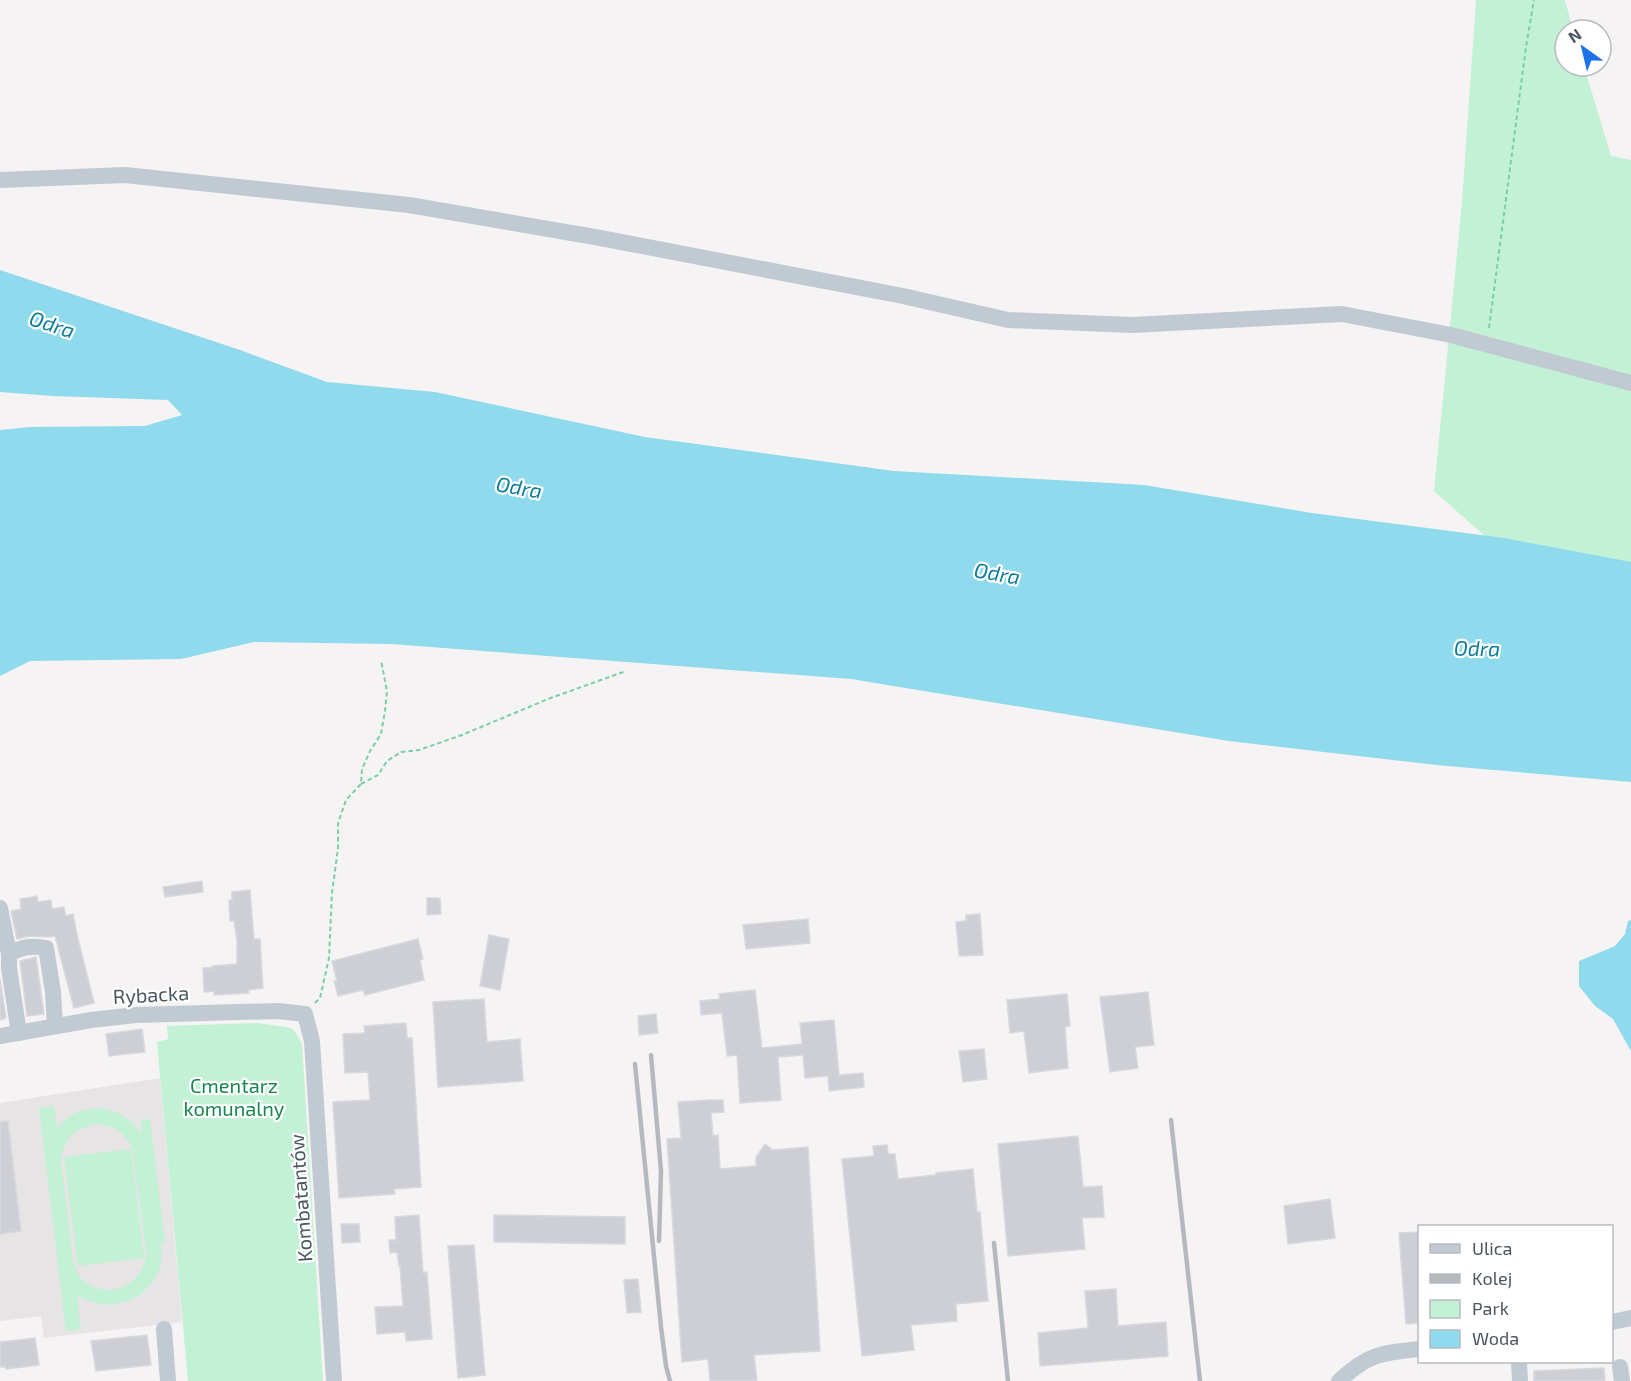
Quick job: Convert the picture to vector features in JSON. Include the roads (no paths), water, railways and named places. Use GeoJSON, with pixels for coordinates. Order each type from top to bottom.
{"type":"FeatureCollection","features":[{"type":"Feature","properties":{"kind":"street"},"geometry":{"type":"LineString","coordinates":[[0,180],[126,175],[409,205],[595,237],[846,285],[1008,320],[1132,325],[1342,314],[1451,335],[1631,383]]}},
{"type":"Feature","properties":{"kind":"street"},"geometry":{"type":"LineString","coordinates":[[0,908],[9,954],[19,1033]]}},
{"type":"Feature","properties":{"kind":"street"},"geometry":{"type":"LineString","coordinates":[[9,954],[20,947],[46,948],[53,992],[55,1026]]}},
{"type":"Feature","properties":{"kind":"street","name":"Rybacka"},"geometry":{"type":"LineString","coordinates":[[0,1036],[91,1020],[136,1016],[278,1011],[305,1014]]}},
{"type":"Feature","properties":{"kind":"street","name":"Kombatantów"},"geometry":{"type":"LineString","coordinates":[[305,1014],[312,1041],[334,1381]]}},
{"type":"Feature","properties":{"kind":"street"},"geometry":{"type":"LineString","coordinates":[[1613,1322],[1631,1318]]}},
{"type":"Feature","properties":{"kind":"street"},"geometry":{"type":"LineString","coordinates":[[164,1329],[168,1381]]}},
{"type":"Feature","properties":{"kind":"street"},"geometry":{"type":"LineString","coordinates":[[1339,1381],[1364,1361],[1383,1353],[1418,1349]]}},
{"type":"Feature","properties":{"kind":"street"},"geometry":{"type":"LineString","coordinates":[[1519,1363],[1520,1381]]}},
{"type":"Feature","properties":{"kind":"water","name":"Odra"},"geometry":{"type":"Polygon","coordinates":[[[0,270],[240,350],[327,382],[435,392],[645,437],[894,471],[1144,485],[1312,513],[1504,538],[1631,562],[1631,782],[1436,765],[1229,741],[851,679],[391,644],[254,642],[181,659],[30,661],[0,676],[0,430],[30,427],[145,426],[182,415],[168,400],[0,392],[0,270]]]}},
{"type":"Feature","properties":{"kind":"water"},"geometry":{"type":"Polygon","coordinates":[[[1631,920],[1631,1051],[1613,1019],[1595,1006],[1579,986],[1579,961],[1615,946],[1625,934],[1628,921],[1631,920]]]}},
{"type":"Feature","properties":{"kind":"railway"},"geometry":{"type":"LineString","coordinates":[[651,1055],[661,1171],[659,1241]]}},
{"type":"Feature","properties":{"kind":"railway"},"geometry":{"type":"LineString","coordinates":[[635,1064],[661,1327],[670,1381]]}},
{"type":"Feature","properties":{"kind":"railway"},"geometry":{"type":"LineString","coordinates":[[1171,1120],[1200,1381]]}},
{"type":"Feature","properties":{"kind":"railway"},"geometry":{"type":"LineString","coordinates":[[994,1243],[1008,1381]]}},
{"type":"Feature","properties":{"kind":"park label","name":"Cmentarz komunalny"},"geometry":{"type":"Point","coordinates":[234,1098]}}]}
